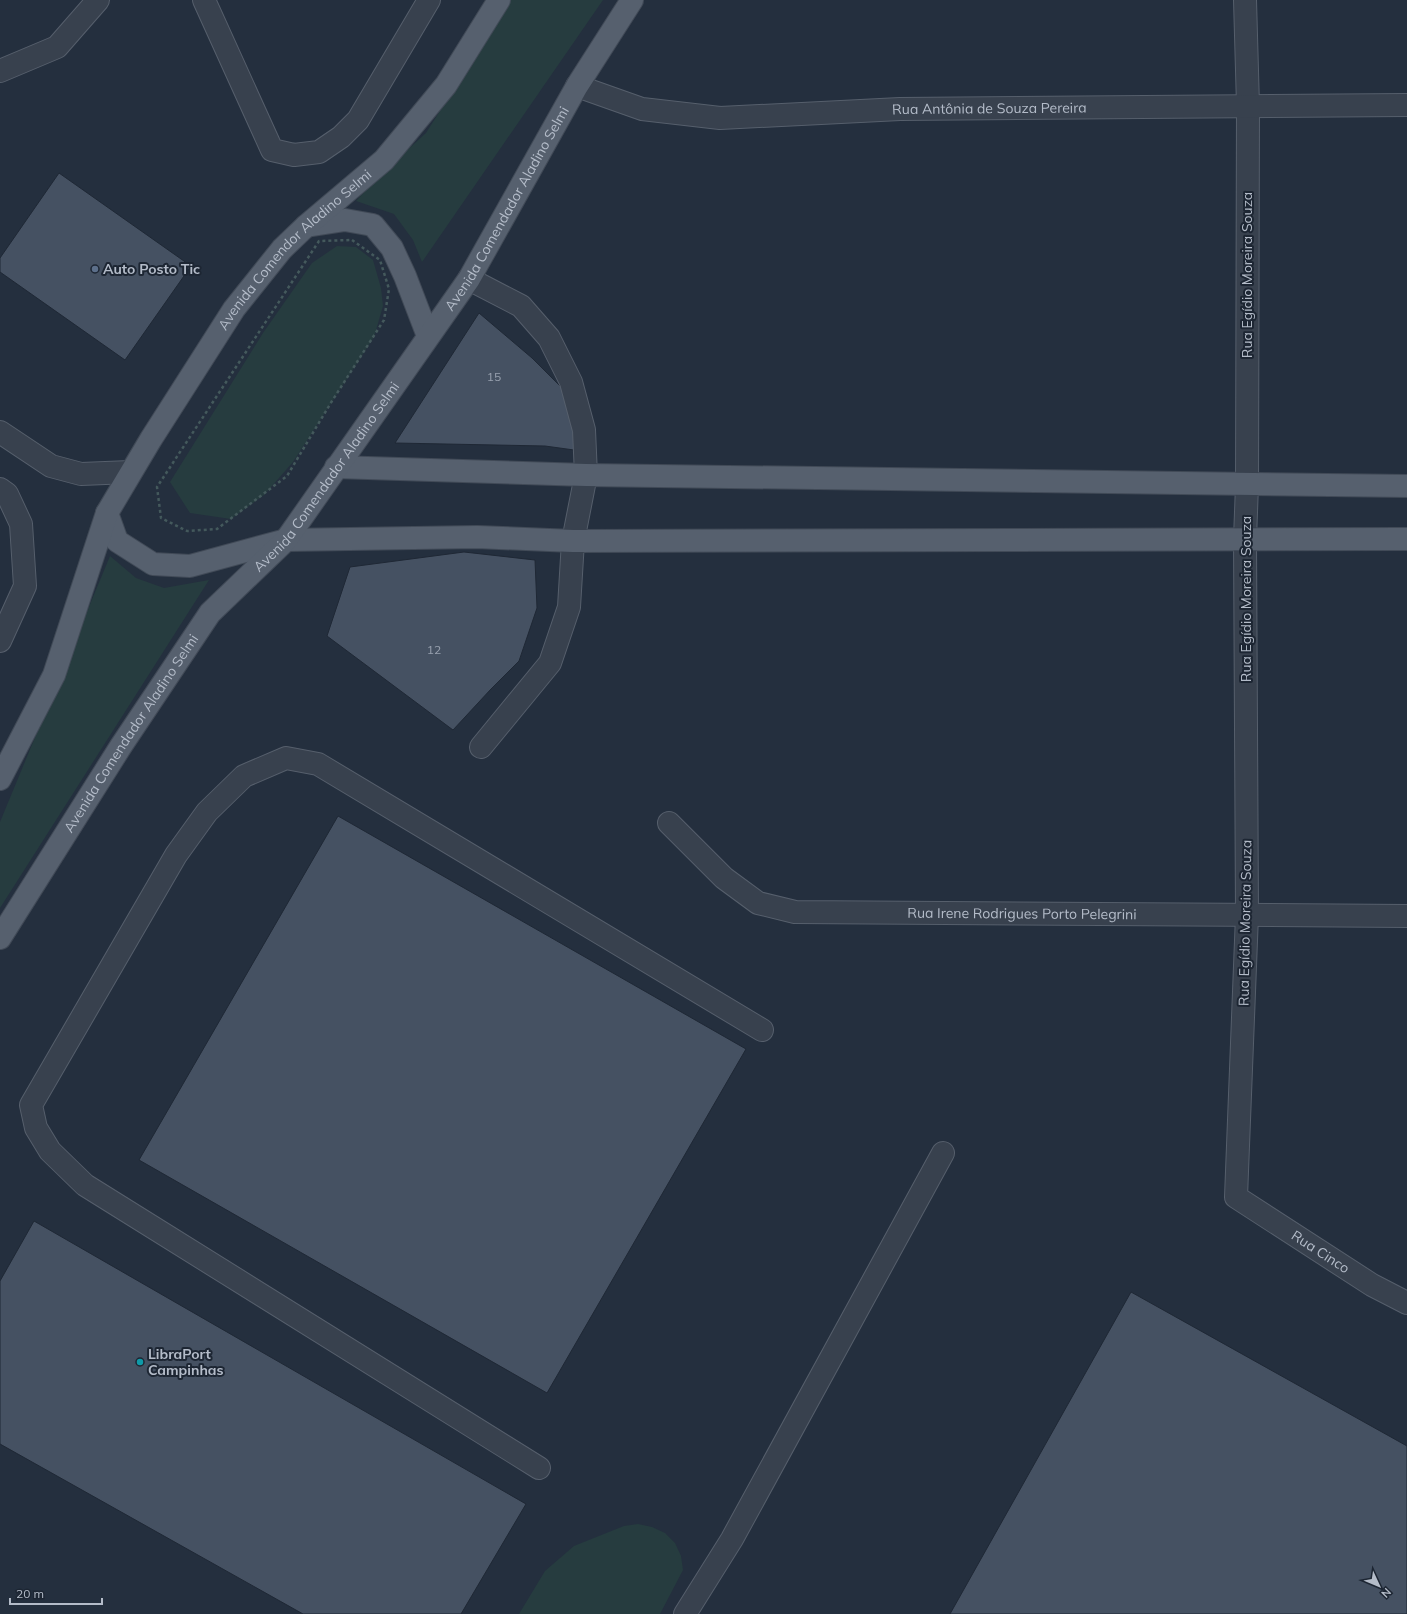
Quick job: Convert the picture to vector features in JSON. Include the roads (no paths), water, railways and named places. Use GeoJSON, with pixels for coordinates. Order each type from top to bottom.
{"type":"FeatureCollection","features":[{"type":"Feature","properties":{"kind":"main road","name":"Avenida Comendor Aladino Selmi"},"geometry":{"type":"LineString","coordinates":[[0,779],[54,675],[107,513],[130,472],[234,309],[282,249],[306,226],[384,160],[446,85],[498,0]]}},
{"type":"Feature","properties":{"kind":"main road","name":"Avenida Comendador Aladino Selmi"},"geometry":{"type":"LineString","coordinates":[[0,938],[121,746],[210,613],[286,540],[469,279],[577,86],[632,0]]}},
{"type":"Feature","properties":{"kind":"main road"},"geometry":{"type":"LineString","coordinates":[[306,226],[345,220],[373,225],[392,248],[405,276],[428,336]]}},
{"type":"Feature","properties":{"kind":"main road"},"geometry":{"type":"LineString","coordinates":[[336,467],[586,476],[1407,486]]}},
{"type":"Feature","properties":{"kind":"main road"},"geometry":{"type":"LineString","coordinates":[[107,513],[117,541],[153,564],[190,566],[286,540],[477,537],[573,541],[1407,539]]}},
{"type":"Feature","properties":{"kind":"street"},"geometry":{"type":"LineString","coordinates":[[0,71],[57,47],[98,0]]}},
{"type":"Feature","properties":{"kind":"street"},"geometry":{"type":"LineString","coordinates":[[204,0],[272,150],[294,155],[319,152],[341,137],[358,120],[429,0]]}},
{"type":"Feature","properties":{"kind":"street","name":"Rua Egídio Moreira Souza"},"geometry":{"type":"LineString","coordinates":[[1236,1197],[1247,915],[1245,539],[1247,485],[1248,106],[1245,0]]}},
{"type":"Feature","properties":{"kind":"street","name":"Rua Antônia de Souza Pereira"},"geometry":{"type":"LineString","coordinates":[[577,86],[642,109],[720,118],[900,109],[1407,105]]}},
{"type":"Feature","properties":{"kind":"street"},"geometry":{"type":"LineString","coordinates":[[469,279],[521,306],[549,338],[571,382],[584,430],[586,476],[573,541],[569,607],[550,663],[481,747]]}},
{"type":"Feature","properties":{"kind":"street"},"geometry":{"type":"LineString","coordinates":[[0,432],[51,466],[81,474],[130,472]]}},
{"type":"Feature","properties":{"kind":"street"},"geometry":{"type":"LineString","coordinates":[[0,489],[7,494],[21,524],[26,586],[0,641]]}},
{"type":"Feature","properties":{"kind":"street"},"geometry":{"type":"LineString","coordinates":[[539,1468],[85,1185],[50,1151],[36,1128],[31,1105],[176,855],[207,812],[244,776],[286,758],[318,764],[762,1030]]}},
{"type":"Feature","properties":{"kind":"street","name":"Rua Irene Rodrigues Porto Pelegrini"},"geometry":{"type":"LineString","coordinates":[[669,823],[724,878],[758,903],[796,912],[1407,916]]}},
{"type":"Feature","properties":{"kind":"street"},"geometry":{"type":"LineString","coordinates":[[685,1614],[732,1540],[943,1153]]}},
{"type":"Feature","properties":{"kind":"street","name":"Rua Cinco"},"geometry":{"type":"LineString","coordinates":[[1236,1197],[1372,1285],[1407,1303]]}},
{"type":"Feature","properties":{"kind":"place","name":"Auto Posto Tic"},"geometry":{"type":"Point","coordinates":[95,269]}},
{"type":"Feature","properties":{"kind":"place","name":"LibraPort Campinhas"},"geometry":{"type":"Point","coordinates":[140,1362]}}]}
